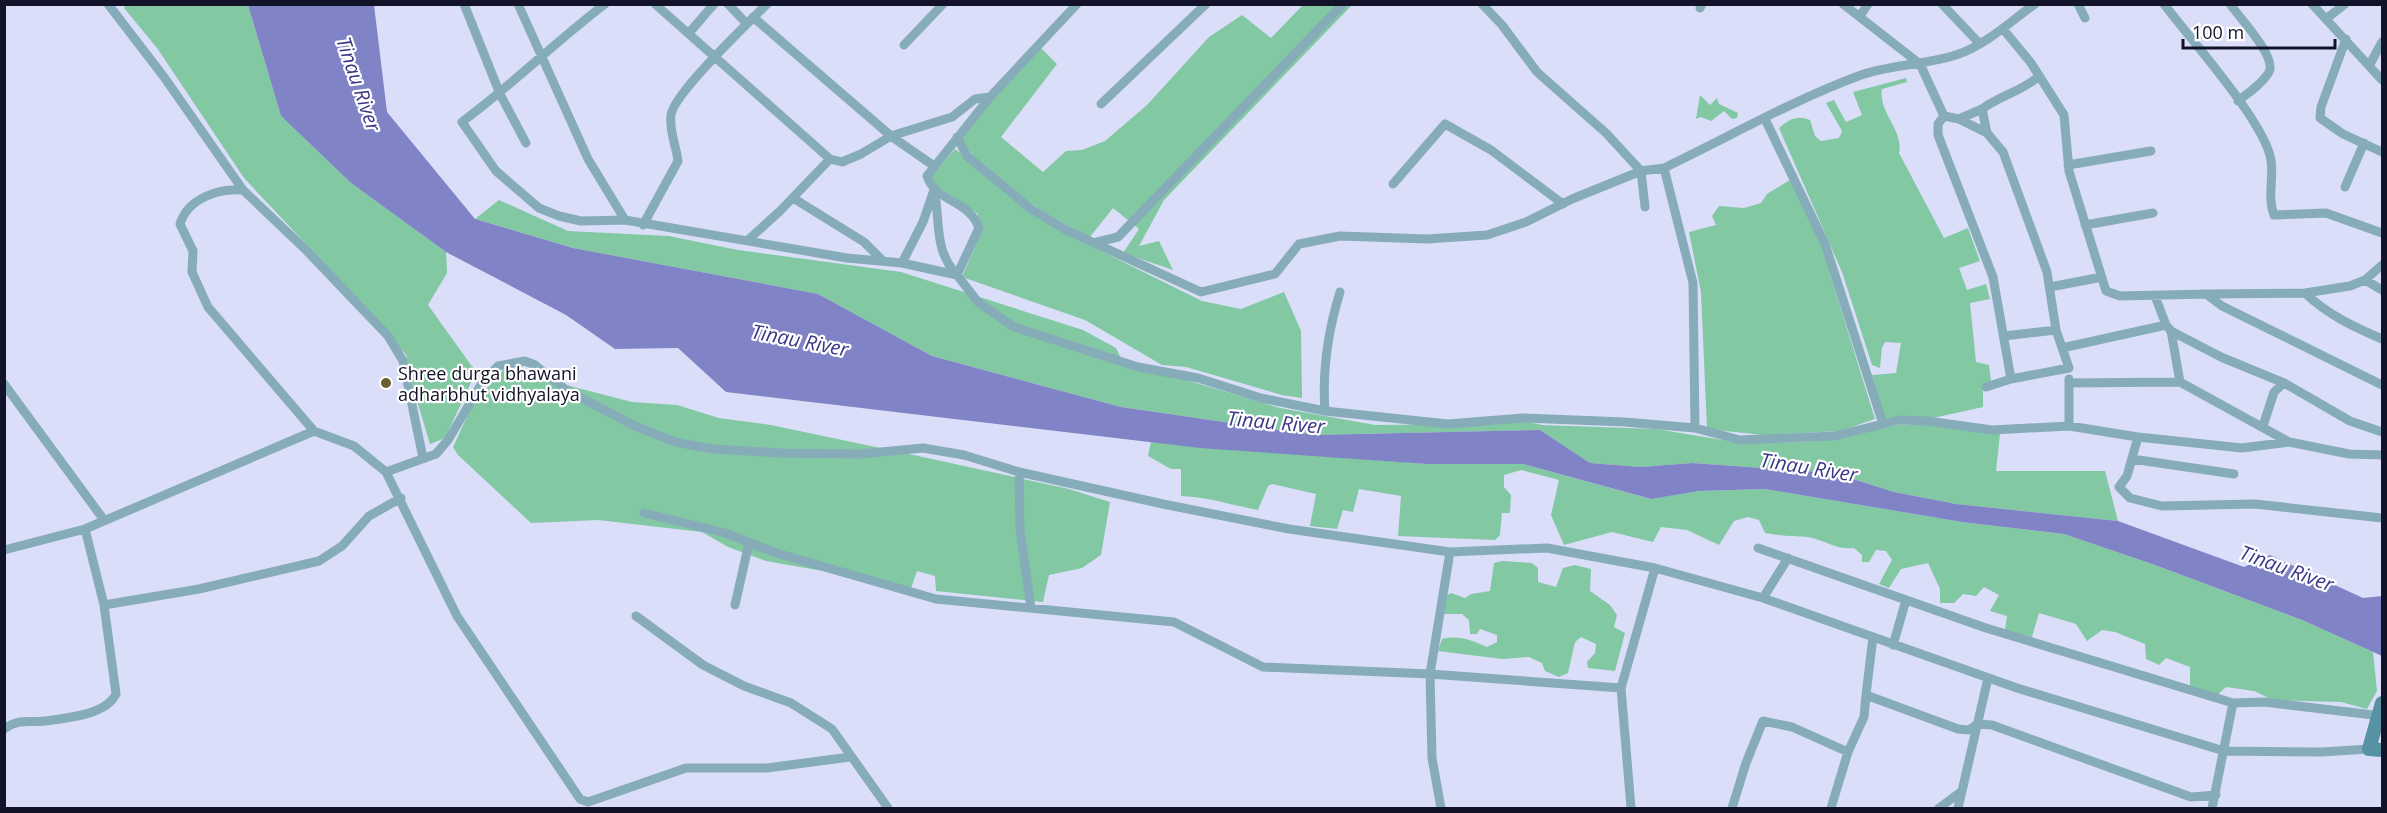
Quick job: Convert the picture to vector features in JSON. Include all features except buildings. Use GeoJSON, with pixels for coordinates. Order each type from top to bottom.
{"type":"FeatureCollection","features":[{"type":"Feature","properties":{"kind":"street"},"geometry":{"type":"LineString","coordinates":[[108,4],[164,77],[243,190],[305,249],[388,336],[404,361],[423,458]]}},
{"type":"Feature","properties":{"kind":"street"},"geometry":{"type":"LineString","coordinates":[[464,4],[500,94],[526,143]]}},
{"type":"Feature","properties":{"kind":"street"},"geometry":{"type":"LineString","coordinates":[[518,4],[588,159],[625,220]]}},
{"type":"Feature","properties":{"kind":"street"},"geometry":{"type":"LineString","coordinates":[[605,4],[540,56],[500,94],[462,122],[496,171],[539,208],[581,221],[625,220],[643,225],[748,240],[847,258],[902,263],[957,275]]}},
{"type":"Feature","properties":{"kind":"street"},"geometry":{"type":"LineString","coordinates":[[655,4],[830,159],[842,162],[861,154],[891,136],[952,117],[975,99],[990,97]]}},
{"type":"Feature","properties":{"kind":"street"},"geometry":{"type":"LineString","coordinates":[[689,33],[714,4]]}},
{"type":"Feature","properties":{"kind":"street"},"geometry":{"type":"LineString","coordinates":[[728,4],[891,136],[934,166]]}},
{"type":"Feature","properties":{"kind":"street"},"geometry":{"type":"LineString","coordinates":[[643,225],[678,160],[670,128],[671,112],[683,90],[767,4]]}},
{"type":"Feature","properties":{"kind":"street"},"geometry":{"type":"LineString","coordinates":[[904,45],[944,4]]}},
{"type":"Feature","properties":{"kind":"street"},"geometry":{"type":"LineString","coordinates":[[1077,4],[990,97],[927,176],[934,190],[939,214],[939,242],[945,262],[978,302],[1014,327],[1138,367],[1198,378],[1261,398],[1324,411],[1448,424],[1523,418],[1625,422],[1695,428],[1740,440],[1834,436],[1899,420],[1927,421],[1992,430],[2069,426],[2138,437],[2242,448],[2289,442],[2349,454],[2382,455]]}},
{"type":"Feature","properties":{"kind":"street"},"geometry":{"type":"LineString","coordinates":[[1101,104],[1206,4]]}},
{"type":"Feature","properties":{"kind":"street"},"geometry":{"type":"LineString","coordinates":[[1095,242],[1118,237],[1343,4]]}},
{"type":"Feature","properties":{"kind":"street"},"geometry":{"type":"LineString","coordinates":[[1482,4],[1502,25],[1537,72],[1606,134],[1641,171],[1645,207]]}},
{"type":"Feature","properties":{"kind":"street"},"geometry":{"type":"LineString","coordinates":[[1843,4],[1920,64],[1944,116]]}},
{"type":"Feature","properties":{"kind":"street"},"geometry":{"type":"LineString","coordinates":[[1860,16],[1868,4]]}},
{"type":"Feature","properties":{"kind":"street"},"geometry":{"type":"LineString","coordinates":[[1942,4],[1979,43]]}},
{"type":"Feature","properties":{"kind":"street"},"geometry":{"type":"LineString","coordinates":[[957,137],[967,156],[1031,209],[1066,230],[1202,292],[1275,274],[1299,244],[1340,236],[1427,239],[1487,235],[1526,222],[1641,171],[1664,168],[1861,76],[1883,68],[1920,64],[1961,54],[2002,29],[2035,4]]}},
{"type":"Feature","properties":{"kind":"street"},"geometry":{"type":"LineString","coordinates":[[2078,4],[2085,18]]}},
{"type":"Feature","properties":{"kind":"street"},"geometry":{"type":"LineString","coordinates":[[2164,4],[2258,129],[2271,160],[2271,207],[2274,216],[2326,213],[2382,233]]}},
{"type":"Feature","properties":{"kind":"street"},"geometry":{"type":"LineString","coordinates":[[2230,4],[2265,51],[2271,64],[2270,71],[2262,81],[2238,101]]}},
{"type":"Feature","properties":{"kind":"street"},"geometry":{"type":"LineString","coordinates":[[2312,4],[2370,64],[2382,80]]}},
{"type":"Feature","properties":{"kind":"street"},"geometry":{"type":"LineString","coordinates":[[2326,19],[2345,4]]}},
{"type":"Feature","properties":{"kind":"street"},"geometry":{"type":"LineString","coordinates":[[2002,29],[2039,76],[2064,115],[2068,165],[2106,291],[2114,296],[2305,293],[2350,286],[2365,280],[2382,265]]}},
{"type":"Feature","properties":{"kind":"street"},"geometry":{"type":"LineString","coordinates":[[2346,39],[2321,107],[2320,118],[2343,134],[2382,152]]}},
{"type":"Feature","properties":{"kind":"street"},"geometry":{"type":"LineString","coordinates":[[2370,64],[2382,42]]}},
{"type":"Feature","properties":{"kind":"street"},"geometry":{"type":"LineString","coordinates":[[1959,119],[1982,109],[1994,100],[2028,86],[2039,76]]}},
{"type":"Feature","properties":{"kind":"street"},"geometry":{"type":"LineString","coordinates":[[1982,109],[1987,133]]}},
{"type":"Feature","properties":{"kind":"street"},"geometry":{"type":"LineString","coordinates":[[1944,116],[1959,119],[1987,133],[2003,152],[2038,246],[2050,287],[2056,330],[2069,368],[2069,426]]}},
{"type":"Feature","properties":{"kind":"street"},"geometry":{"type":"LineString","coordinates":[[1944,116],[1938,124],[1938,135],[1993,277],[2011,379]]}},
{"type":"Feature","properties":{"kind":"street"},"geometry":{"type":"LineString","coordinates":[[1766,119],[1825,244],[1883,424]]}},
{"type":"Feature","properties":{"kind":"street"},"geometry":{"type":"LineString","coordinates":[[1393,184],[1445,124],[1491,150],[1563,204]]}},
{"type":"Feature","properties":{"kind":"street"},"geometry":{"type":"LineString","coordinates":[[2345,187],[2364,143]]}},
{"type":"Feature","properties":{"kind":"street"},"geometry":{"type":"LineString","coordinates":[[2068,165],[2151,151]]}},
{"type":"Feature","properties":{"kind":"street"},"geometry":{"type":"LineString","coordinates":[[748,240],[830,159]]}},
{"type":"Feature","properties":{"kind":"street"},"geometry":{"type":"LineString","coordinates":[[1664,168],[1693,283],[1695,428]]}},
{"type":"Feature","properties":{"kind":"street"},"geometry":{"type":"LineString","coordinates":[[243,190],[225,189],[205,196],[183,215],[180,224],[193,251],[192,272],[208,307],[314,431],[354,446],[386,472],[401,498],[457,616],[580,799],[588,802],[686,768],[767,768],[850,757]]}},
{"type":"Feature","properties":{"kind":"street"},"geometry":{"type":"LineString","coordinates":[[902,263],[923,222],[934,190]]}},
{"type":"Feature","properties":{"kind":"street"},"geometry":{"type":"LineString","coordinates":[[934,190],[969,209],[979,228],[957,275]]}},
{"type":"Feature","properties":{"kind":"street"},"geometry":{"type":"LineString","coordinates":[[793,198],[864,242],[883,261]]}},
{"type":"Feature","properties":{"kind":"street"},"geometry":{"type":"LineString","coordinates":[[2085,225],[2152,213]]}},
{"type":"Feature","properties":{"kind":"street"},"geometry":{"type":"LineString","coordinates":[[2050,287],[2102,277]]}},
{"type":"Feature","properties":{"kind":"street"},"geometry":{"type":"LineString","coordinates":[[2365,280],[2382,290]]}},
{"type":"Feature","properties":{"kind":"street"},"geometry":{"type":"LineString","coordinates":[[1324,411],[1323,387],[1329,327],[1340,292]]}},
{"type":"Feature","properties":{"kind":"street"},"geometry":{"type":"LineString","coordinates":[[2305,293],[2331,314],[2382,339]]}},
{"type":"Feature","properties":{"kind":"street"},"geometry":{"type":"LineString","coordinates":[[2206,294],[2222,306],[2382,385]]}},
{"type":"Feature","properties":{"kind":"street"},"geometry":{"type":"LineString","coordinates":[[2155,296],[2169,328],[2180,382]]}},
{"type":"Feature","properties":{"kind":"street"},"geometry":{"type":"LineString","coordinates":[[2062,348],[2169,328],[2221,357],[2284,383],[2350,421],[2382,432]]}},
{"type":"Feature","properties":{"kind":"street"},"geometry":{"type":"LineString","coordinates":[[2004,336],[2056,330]]}},
{"type":"Feature","properties":{"kind":"street"},"geometry":{"type":"LineString","coordinates":[[386,472],[436,454],[448,440],[482,383],[498,366],[525,361],[535,365],[566,390],[635,426],[675,442],[713,449],[781,453],[860,454],[923,448],[964,455],[1019,472],[1289,529],[1450,552],[1547,548],[1655,568],[1763,598],[1988,678],[2224,751],[2376,750],[2381,710],[2264,702],[2233,703],[1986,628],[1758,548]]}},
{"type":"Feature","properties":{"kind":"street"},"geometry":{"type":"LineString","coordinates":[[1986,387],[2011,379],[2069,368]]}},
{"type":"Feature","properties":{"kind":"street"},"geometry":{"type":"LineString","coordinates":[[2069,383],[2180,382],[2289,442]]}},
{"type":"Feature","properties":{"kind":"street"},"geometry":{"type":"LineString","coordinates":[[2263,426],[2274,392],[2284,383]]}},
{"type":"Feature","properties":{"kind":"street"},"geometry":{"type":"LineString","coordinates":[[4,384],[104,520]]}},
{"type":"Feature","properties":{"kind":"street"},"geometry":{"type":"LineString","coordinates":[[4,550],[85,529],[314,431]]}},
{"type":"Feature","properties":{"kind":"street"},"geometry":{"type":"LineString","coordinates":[[2138,437],[2127,476],[2120,488],[2130,498],[2162,506],[2255,504],[2382,518]]}},
{"type":"Feature","properties":{"kind":"street"},"geometry":{"type":"LineString","coordinates":[[2132,459],[2234,474]]}},
{"type":"Feature","properties":{"kind":"street"},"geometry":{"type":"LineString","coordinates":[[1019,472],[1020,530],[1031,608]]}},
{"type":"Feature","properties":{"kind":"street"},"geometry":{"type":"LineString","coordinates":[[104,605],[199,589],[319,561],[342,546],[369,516],[401,498]]}},
{"type":"Feature","properties":{"kind":"street"},"geometry":{"type":"LineString","coordinates":[[644,513],[724,533],[776,554],[936,599],[1174,622],[1263,667],[1430,674],[1621,688]]}},
{"type":"Feature","properties":{"kind":"street"},"geometry":{"type":"LineString","coordinates":[[4,729],[18,721],[44,721],[90,712],[112,702],[116,694],[104,605],[85,529]]}},
{"type":"Feature","properties":{"kind":"street"},"geometry":{"type":"LineString","coordinates":[[735,605],[749,543]]}},
{"type":"Feature","properties":{"kind":"street"},"geometry":{"type":"LineString","coordinates":[[1441,808],[1432,758],[1430,674],[1450,552]]}},
{"type":"Feature","properties":{"kind":"street"},"geometry":{"type":"LineString","coordinates":[[1763,598],[1788,558]]}},
{"type":"Feature","properties":{"kind":"street"},"geometry":{"type":"LineString","coordinates":[[1631,808],[1621,688],[1655,568]]}},
{"type":"Feature","properties":{"kind":"street"},"geometry":{"type":"LineString","coordinates":[[1893,645],[1906,600]]}},
{"type":"Feature","properties":{"kind":"street"},"geometry":{"type":"LineString","coordinates":[[636,616],[703,665],[744,686],[791,703],[832,729],[888,808]]}},
{"type":"Feature","properties":{"kind":"street"},"geometry":{"type":"LineString","coordinates":[[1831,808],[1848,752],[1864,717],[1873,637]]}},
{"type":"Feature","properties":{"kind":"street"},"geometry":{"type":"LineString","coordinates":[[1958,808],[1988,678]]}},
{"type":"Feature","properties":{"kind":"street"},"geometry":{"type":"LineString","coordinates":[[1866,695],[1958,729],[1969,730],[1977,724],[1992,725],[2191,797],[2216,795]]}},
{"type":"Feature","properties":{"kind":"street"},"geometry":{"type":"LineString","coordinates":[[2212,808],[2233,703]]}},
{"type":"Feature","properties":{"kind":"street"},"geometry":{"type":"LineString","coordinates":[[1732,808],[1746,763],[1763,721],[1792,727],[1848,752]]}},
{"type":"Feature","properties":{"kind":"street"},"geometry":{"type":"LineString","coordinates":[[1940,808],[1962,791]]}},
{"type":"Feature","properties":{"kind":"green space"},"geometry":{"type":"Polygon","coordinates":[[[126,4],[248,5],[281,116],[351,183],[446,252],[447,273],[428,305],[476,372],[445,438],[430,444],[406,355],[371,313],[244,178],[157,48],[124,8],[126,4]]]}},
{"type":"Feature","properties":{"kind":"green space"},"geometry":{"type":"Polygon","coordinates":[[[1303,5],[1352,5],[1164,200],[1139,246],[1159,241],[1173,270],[1123,253],[1139,229],[1113,208],[1090,237],[1038,208],[1000,181],[970,152],[960,138],[1041,48],[1057,64],[1001,137],[1043,172],[1066,151],[1082,150],[1105,141],[1147,105],[1209,37],[1242,15],[1271,38],[1303,5]]]}},
{"type":"Feature","properties":{"kind":"green space"},"geometry":{"type":"Polygon","coordinates":[[[1906,78],[1907,82],[1882,89],[1884,105],[1898,137],[1899,153],[1944,238],[1968,228],[1980,261],[1959,268],[1967,290],[1986,284],[1990,299],[1970,303],[1976,362],[1989,365],[1991,381],[1983,384],[1983,407],[1933,418],[1885,419],[1872,375],[1896,373],[1901,343],[1885,342],[1882,348],[1880,368],[1872,365],[1842,272],[1779,128],[1793,119],[1801,118],[1810,120],[1815,136],[1821,141],[1839,138],[1842,131],[1826,103],[1834,100],[1846,122],[1862,115],[1853,92],[1906,78]]]}},
{"type":"Feature","properties":{"kind":"green space"},"geometry":{"type":"Polygon","coordinates":[[[1700,95],[1710,105],[1717,98],[1719,104],[1738,113],[1737,118],[1732,119],[1724,111],[1711,121],[1701,117],[1696,119],[1700,95]]]}},
{"type":"Feature","properties":{"kind":"green space"},"geometry":{"type":"Polygon","coordinates":[[[955,149],[1071,236],[1202,301],[1241,309],[1284,292],[1301,331],[1302,398],[1282,395],[1186,367],[1162,365],[1085,320],[962,277],[983,229],[977,213],[929,180],[955,149]]]}},
{"type":"Feature","properties":{"kind":"green space"},"geometry":{"type":"Polygon","coordinates":[[[1790,180],[1813,219],[1875,419],[1840,431],[1763,435],[1707,429],[1701,292],[1689,232],[1716,225],[1712,216],[1719,206],[1744,208],[1761,203],[1767,194],[1790,180]]]}},
{"type":"Feature","properties":{"kind":"green space"},"geometry":{"type":"Polygon","coordinates":[[[499,200],[568,231],[669,236],[738,250],[901,272],[1083,330],[1116,348],[1122,361],[1280,408],[1375,425],[1491,424],[1524,421],[1542,425],[1656,429],[1741,443],[1808,442],[1898,425],[1940,425],[2000,434],[1996,471],[2105,471],[2118,521],[1956,504],[1894,492],[1834,473],[1692,463],[1641,467],[1590,463],[1540,430],[1314,435],[1121,407],[932,356],[818,294],[573,248],[475,219],[499,200]]]}},
{"type":"Feature","properties":{"kind":"green space"},"geometry":{"type":"Polygon","coordinates":[[[504,369],[632,402],[677,405],[719,418],[771,425],[1069,489],[1110,502],[1101,555],[1082,568],[1049,575],[1043,602],[936,591],[935,576],[917,571],[909,594],[823,571],[766,561],[728,547],[702,532],[598,520],[531,523],[458,455],[453,447],[473,404],[504,369]]]}},
{"type":"Feature","properties":{"kind":"green space"},"geometry":{"type":"Polygon","coordinates":[[[1151,442],[1427,464],[1523,464],[1650,499],[1699,491],[1765,489],[1962,522],[2064,534],[2302,620],[2373,652],[2377,691],[2367,709],[2341,702],[2273,700],[2254,691],[2226,687],[2213,699],[2190,693],[2190,667],[2166,658],[2159,665],[2146,659],[2145,644],[2115,632],[2102,630],[2087,641],[2076,624],[2039,613],[2032,637],[2005,630],[2007,616],[1990,611],[1999,595],[1984,587],[1976,596],[1963,594],[1954,603],[1940,603],[1940,589],[1928,563],[1901,569],[1889,588],[1879,584],[1892,560],[1886,551],[1876,550],[1869,562],[1862,562],[1862,555],[1854,548],[1842,548],[1814,538],[1765,533],[1759,520],[1748,517],[1734,521],[1719,545],[1687,530],[1661,527],[1653,542],[1612,532],[1564,545],[1551,515],[1559,480],[1521,470],[1504,475],[1504,487],[1511,495],[1510,513],[1502,513],[1500,535],[1495,540],[1398,536],[1401,496],[1359,489],[1353,512],[1343,510],[1337,529],[1310,526],[1316,494],[1272,484],[1268,486],[1258,510],[1181,496],[1181,469],[1171,469],[1148,456],[1151,442]]]}},
{"type":"Feature","properties":{"kind":"green space"},"geometry":{"type":"Polygon","coordinates":[[[1502,561],[1532,563],[1538,568],[1538,582],[1556,587],[1563,568],[1575,565],[1591,569],[1590,591],[1610,605],[1617,615],[1614,627],[1625,633],[1615,671],[1588,668],[1587,662],[1595,653],[1596,644],[1581,637],[1575,642],[1568,673],[1559,677],[1545,671],[1542,663],[1529,657],[1502,659],[1438,651],[1442,639],[1448,638],[1465,639],[1487,647],[1497,642],[1497,635],[1480,629],[1477,634],[1470,634],[1469,620],[1462,614],[1444,614],[1446,596],[1451,593],[1465,598],[1471,594],[1490,591],[1494,563],[1502,561]]]}},
{"type":"Feature","properties":{"kind":"water","name":"Tinau River"},"geometry":{"type":"Polygon","coordinates":[[[248,5],[374,5],[387,112],[475,219],[573,248],[818,294],[932,356],[1121,407],[1314,435],[1540,430],[1590,463],[1641,467],[1692,463],[1834,473],[1894,492],[1956,504],[2118,521],[2244,567],[2270,555],[2363,598],[2382,596],[2382,656],[2302,620],[2064,534],[1962,522],[1765,489],[1699,491],[1651,499],[1523,464],[1427,464],[1200,448],[726,392],[678,348],[615,349],[566,315],[446,252],[351,183],[281,116],[248,5]]]}},
{"type":"Feature","properties":{"kind":"place","name":"Shree durga bhawani adharbhut vidhyalaya"},"geometry":{"type":"Point","coordinates":[386,383]}}]}
